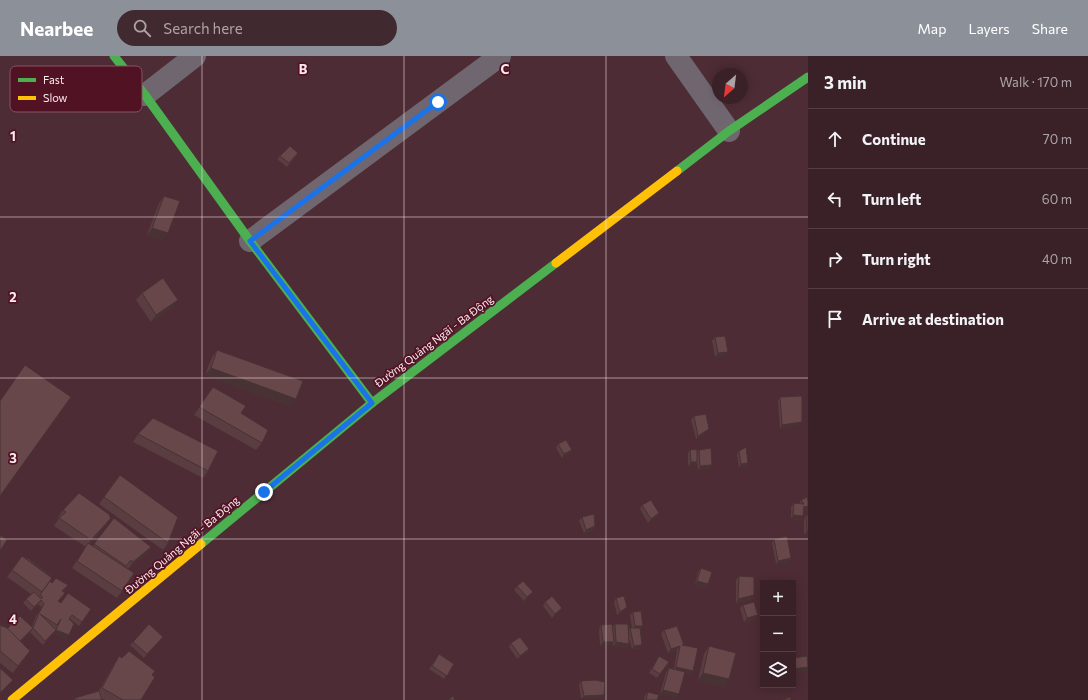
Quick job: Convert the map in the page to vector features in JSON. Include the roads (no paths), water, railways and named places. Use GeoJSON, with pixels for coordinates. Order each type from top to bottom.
{"type":"FeatureCollection","features":[{"type":"Feature","properties":{"kind":"main road"},"geometry":{"type":"LineString","coordinates":[[114,56],[122,66]]}},
{"type":"Feature","properties":{"kind":"main road","name":"Đường Quảng Ngãi - Ba Động"},"geometry":{"type":"LineString","coordinates":[[12,700],[372,403],[729,131],[808,76]]}},
{"type":"Feature","properties":{"kind":"main road"},"geometry":{"type":"LineString","coordinates":[[142,90],[250,241],[372,403]]}},
{"type":"Feature","properties":{"kind":"street"},"geometry":{"type":"LineString","coordinates":[[145,94],[195,56]]}},
{"type":"Feature","properties":{"kind":"street"},"geometry":{"type":"LineString","coordinates":[[250,241],[500,56]]}},
{"type":"Feature","properties":{"kind":"street"},"geometry":{"type":"LineString","coordinates":[[676,56],[729,131]]}}]}
